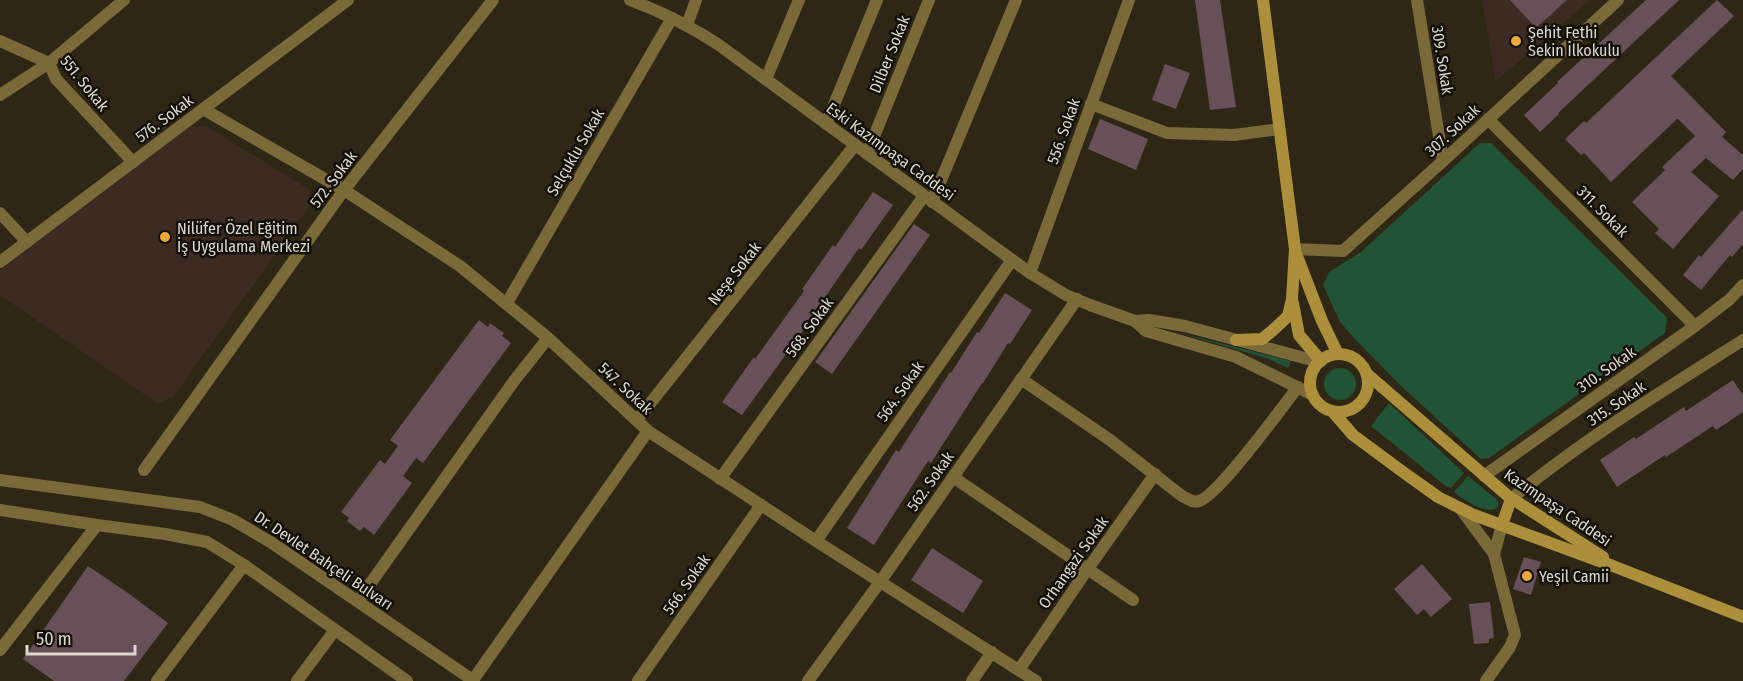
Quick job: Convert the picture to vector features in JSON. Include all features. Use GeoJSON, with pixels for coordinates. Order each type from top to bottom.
{"type":"FeatureCollection","features":[{"type":"Feature","properties":{"kind":"main road"},"geometry":{"type":"LineString","coordinates":[[1236,340],[1262,339],[1287,316],[1292,299],[1295,249],[1263,0]]}},
{"type":"Feature","properties":{"kind":"main road"},"geometry":{"type":"LineString","coordinates":[[1295,249],[1322,321],[1338,354]]}},
{"type":"Feature","properties":{"kind":"main road"},"geometry":{"type":"LineString","coordinates":[[1292,299],[1299,335],[1320,362]]}},
{"type":"Feature","properties":{"kind":"main road"},"geometry":{"type":"LineString","coordinates":[[1338,354],[1356,359],[1363,366],[1367,374],[1368,390],[1361,403],[1348,411],[1333,412],[1317,403],[1310,387],[1314,369],[1329,356],[1338,354]]}},
{"type":"Feature","properties":{"kind":"main road","name":"Kazımpaşa Caddesi"},"geometry":{"type":"LineString","coordinates":[[1367,374],[1511,499],[1613,566]]}},
{"type":"Feature","properties":{"kind":"main road","name":"Kazımpaşa Caddesi"},"geometry":{"type":"LineString","coordinates":[[1333,412],[1353,435],[1438,497],[1474,515],[1743,617]]}},
{"type":"Feature","properties":{"kind":"main road"},"geometry":{"type":"LineString","coordinates":[[1502,525],[1511,499]]}},
{"type":"Feature","properties":{"kind":"street"},"geometry":{"type":"LineString","coordinates":[[0,95],[49,63],[124,0]]}},
{"type":"Feature","properties":{"kind":"street","name":"576. Sokak"},"geometry":{"type":"LineString","coordinates":[[0,262],[348,0]]}},
{"type":"Feature","properties":{"kind":"street","name":"572. Sokak"},"geometry":{"type":"LineString","coordinates":[[144,470],[344,190],[493,0]]}},
{"type":"Feature","properties":{"kind":"street","name":"Eski Kazımpaşa Caddesi"},"geometry":{"type":"LineString","coordinates":[[630,0],[687,25],[719,45],[1030,273],[1077,299],[1135,321],[1146,331],[1236,357],[1313,395]]}},
{"type":"Feature","properties":{"kind":"street"},"geometry":{"type":"LineString","coordinates":[[687,25],[696,0]]}},
{"type":"Feature","properties":{"kind":"street"},"geometry":{"type":"LineString","coordinates":[[766,79],[798,0]]}},
{"type":"Feature","properties":{"kind":"street"},"geometry":{"type":"LineString","coordinates":[[826,124],[877,0]]}},
{"type":"Feature","properties":{"kind":"street","name":"Dilber Sokak"},"geometry":{"type":"LineString","coordinates":[[867,154],[928,0]]}},
{"type":"Feature","properties":{"kind":"street","name":"568. Sokak"},"geometry":{"type":"LineString","coordinates":[[720,478],[928,199],[1016,0]]}},
{"type":"Feature","properties":{"kind":"street","name":"556. Sokak"},"geometry":{"type":"LineString","coordinates":[[1030,273],[1129,0]]}},
{"type":"Feature","properties":{"kind":"street","name":"309. Sokak"},"geometry":{"type":"LineString","coordinates":[[1417,0],[1443,162]]}},
{"type":"Feature","properties":{"kind":"street","name":"307. Sokak"},"geometry":{"type":"LineString","coordinates":[[1295,249],[1343,251],[1618,0]]}},
{"type":"Feature","properties":{"kind":"street","name":"Selçuklu Sokak"},"geometry":{"type":"LineString","coordinates":[[507,303],[672,18]]}},
{"type":"Feature","properties":{"kind":"street","name":"551. Sokak"},"geometry":{"type":"LineString","coordinates":[[0,41],[49,63],[56,79],[133,162]]}},
{"type":"Feature","properties":{"kind":"street"},"geometry":{"type":"LineString","coordinates":[[1091,104],[1167,133],[1234,135],[1279,129]]}},
{"type":"Feature","properties":{"kind":"street","name":"547. Sokak"},"geometry":{"type":"LineString","coordinates":[[203,109],[344,190],[460,266],[548,338],[648,431],[1036,681]]}},
{"type":"Feature","properties":{"kind":"street","name":"311. Sokak"},"geometry":{"type":"LineString","coordinates":[[1488,119],[1695,326]]}},
{"type":"Feature","properties":{"kind":"street","name":"Neşe Sokak"},"geometry":{"type":"LineString","coordinates":[[637,420],[855,145]]}},
{"type":"Feature","properties":{"kind":"street"},"geometry":{"type":"LineString","coordinates":[[0,213],[27,242]]}},
{"type":"Feature","properties":{"kind":"street","name":"564. Sokak"},"geometry":{"type":"LineString","coordinates":[[816,541],[1012,260]]}},
{"type":"Feature","properties":{"kind":"street","name":"310. Sokak"},"geometry":{"type":"LineString","coordinates":[[1484,476],[1695,326],[1729,300],[1743,285]]}},
{"type":"Feature","properties":{"kind":"street","name":"562. Sokak"},"geometry":{"type":"LineString","coordinates":[[808,681],[880,582],[1077,299]]}},
{"type":"Feature","properties":{"kind":"street","name":"Eski Kazımpaşa Caddesi"},"geometry":{"type":"LineString","coordinates":[[1135,321],[1149,320],[1185,326],[1320,362]]}},
{"type":"Feature","properties":{"kind":"street"},"geometry":{"type":"LineString","coordinates":[[358,601],[513,381],[548,338]]}},
{"type":"Feature","properties":{"kind":"street","name":"315. Sokak"},"geometry":{"type":"LineString","coordinates":[[1511,499],[1542,474],[1638,407],[1743,340]]}},
{"type":"Feature","properties":{"kind":"street"},"geometry":{"type":"LineString","coordinates":[[1021,380],[1110,440],[1193,502],[1202,500],[1216,488],[1298,387]]}},
{"type":"Feature","properties":{"kind":"street"},"geometry":{"type":"LineString","coordinates":[[473,681],[648,431]]}},
{"type":"Feature","properties":{"kind":"street","name":"Orhangazi Sokak"},"geometry":{"type":"LineString","coordinates":[[1019,670],[1155,474]]}},
{"type":"Feature","properties":{"kind":"street"},"geometry":{"type":"LineString","coordinates":[[953,477],[1133,600]]}},
{"type":"Feature","properties":{"kind":"street","name":"Dr. Devlet Bahçeli Bulvarı"},"geometry":{"type":"LineString","coordinates":[[0,480],[200,507],[233,520],[272,543],[473,681]]}},
{"type":"Feature","properties":{"kind":"street","name":"566. Sokak"},"geometry":{"type":"LineString","coordinates":[[638,681],[761,505]]}},
{"type":"Feature","properties":{"kind":"street"},"geometry":{"type":"LineString","coordinates":[[1460,508],[1494,554],[1515,634],[1510,647],[1486,681]]}},
{"type":"Feature","properties":{"kind":"street"},"geometry":{"type":"LineString","coordinates":[[0,510],[207,542],[244,565],[407,681]]}},
{"type":"Feature","properties":{"kind":"street"},"geometry":{"type":"LineString","coordinates":[[0,650],[97,525]]}},
{"type":"Feature","properties":{"kind":"street"},"geometry":{"type":"LineString","coordinates":[[1494,554],[1502,525]]}},
{"type":"Feature","properties":{"kind":"street"},"geometry":{"type":"LineString","coordinates":[[157,681],[244,565]]}},
{"type":"Feature","properties":{"kind":"street"},"geometry":{"type":"LineString","coordinates":[[297,681],[335,630]]}},
{"type":"Feature","properties":{"kind":"street"},"geometry":{"type":"LineString","coordinates":[[972,681],[992,652]]}},
{"type":"Feature","properties":{"kind":"shaded area","name":"Şehit Fethi Sekin İlkokulu"},"geometry":{"type":"Polygon","coordinates":[[[1482,0],[1590,0],[1496,81],[1482,0]]]}},
{"type":"Feature","properties":{"kind":"shaded area","name":"Nilüfer Özel Eğitim İş Uygulama Merkezi"},"geometry":{"type":"Polygon","coordinates":[[[206,126],[310,190],[311,204],[173,397],[157,403],[0,295],[0,270],[190,127],[206,126]]]}},
{"type":"Feature","properties":{"kind":"green space"},"geometry":{"type":"Polygon","coordinates":[[[1480,143],[1491,143],[1667,318],[1665,333],[1489,458],[1481,459],[1399,384],[1353,337],[1340,322],[1323,285],[1329,272],[1361,252],[1480,143]]]}},
{"type":"Feature","properties":{"kind":"green space"},"geometry":{"type":"Polygon","coordinates":[[[1172,331],[1291,361],[1288,368],[1269,359],[1172,331]]]}},
{"type":"Feature","properties":{"kind":"green space"},"geometry":{"type":"Polygon","coordinates":[[[1340,368],[1351,373],[1356,384],[1351,395],[1340,400],[1329,395],[1324,384],[1329,373],[1340,368]]]}},
{"type":"Feature","properties":{"kind":"green space"},"geometry":{"type":"Polygon","coordinates":[[[1389,403],[1464,473],[1451,488],[1371,426],[1389,403]]]}},
{"type":"Feature","properties":{"kind":"green space"},"geometry":{"type":"Polygon","coordinates":[[[1468,476],[1496,499],[1499,504],[1497,508],[1486,510],[1454,492],[1468,476]]]}},
{"type":"Feature","properties":{"kind":"building"},"geometry":{"type":"Polygon","coordinates":[[[1195,0],[1220,0],[1236,107],[1210,110],[1195,0]]]}},
{"type":"Feature","properties":{"kind":"building"},"geometry":{"type":"Polygon","coordinates":[[[1510,0],[1567,0],[1536,28],[1510,0]]]}},
{"type":"Feature","properties":{"kind":"building"},"geometry":{"type":"Polygon","coordinates":[[[1646,0],[1679,0],[1540,132],[1524,115],[1646,0]]]}},
{"type":"Feature","properties":{"kind":"building"},"geometry":{"type":"Polygon","coordinates":[[[1717,0],[1734,16],[1671,76],[1726,132],[1722,137],[1743,155],[1743,169],[1733,180],[1706,158],[1691,172],[1719,196],[1673,249],[1655,233],[1659,229],[1632,202],[1665,170],[1662,167],[1695,136],[1677,119],[1611,182],[1584,153],[1581,155],[1565,139],[1584,121],[1586,123],[1717,0]]]}},
{"type":"Feature","properties":{"kind":"building"},"geometry":{"type":"Polygon","coordinates":[[[1165,64],[1190,73],[1176,109],[1152,100],[1165,64]]]}},
{"type":"Feature","properties":{"kind":"building"},"geometry":{"type":"Polygon","coordinates":[[[1100,119],[1148,139],[1136,170],[1088,149],[1100,119]]]}},
{"type":"Feature","properties":{"kind":"building"},"geometry":{"type":"Polygon","coordinates":[[[873,192],[893,205],[861,250],[859,248],[813,317],[742,415],[722,402],[804,291],[802,289],[833,245],[835,247],[873,192]]]}},
{"type":"Feature","properties":{"kind":"building"},"geometry":{"type":"Polygon","coordinates":[[[1743,209],[1743,244],[1732,257],[1730,255],[1701,290],[1683,275],[1743,209]]]}},
{"type":"Feature","properties":{"kind":"building"},"geometry":{"type":"Polygon","coordinates":[[[914,224],[930,235],[832,374],[815,362],[914,224]]]}},
{"type":"Feature","properties":{"kind":"building"},"geometry":{"type":"Polygon","coordinates":[[[1005,293],[1032,310],[1010,344],[1008,343],[931,463],[928,461],[874,545],[847,528],[896,450],[899,452],[950,372],[1005,293]]]}},
{"type":"Feature","properties":{"kind":"building"},"geometry":{"type":"Polygon","coordinates":[[[479,320],[488,327],[490,323],[504,333],[502,336],[511,343],[423,463],[416,458],[403,476],[412,483],[374,535],[364,527],[360,531],[347,521],[349,518],[341,512],[380,460],[385,464],[398,446],[390,440],[479,320]]]}},
{"type":"Feature","properties":{"kind":"building"},"geometry":{"type":"Polygon","coordinates":[[[1733,380],[1743,395],[1743,412],[1716,430],[1713,426],[1617,487],[1600,460],[1684,407],[1686,411],[1733,380]]]}},
{"type":"Feature","properties":{"kind":"building"},"geometry":{"type":"Polygon","coordinates":[[[932,548],[983,581],[963,613],[911,580],[932,548]]]}},
{"type":"Feature","properties":{"kind":"building","name":"Yeşil Camii"},"geometry":{"type":"Polygon","coordinates":[[[1524,557],[1541,562],[1531,595],[1513,589],[1524,557]]]}},
{"type":"Feature","properties":{"kind":"building"},"geometry":{"type":"Polygon","coordinates":[[[1422,564],[1452,599],[1431,617],[1424,609],[1417,615],[1394,589],[1422,564]]]}},
{"type":"Feature","properties":{"kind":"building"},"geometry":{"type":"Polygon","coordinates":[[[88,566],[168,623],[124,681],[54,681],[23,659],[88,566]]]}},
{"type":"Feature","properties":{"kind":"building"},"geometry":{"type":"Polygon","coordinates":[[[1490,602],[1494,638],[1489,639],[1489,643],[1474,644],[1469,604],[1490,602]]]}},
{"type":"Feature","properties":{"kind":"place","name":"Şehit Fethi Sekin İlkokulu"},"geometry":{"type":"Point","coordinates":[1516,41]}},
{"type":"Feature","properties":{"kind":"place","name":"Nilüfer Özel Eğitim İş Uygulama Merkezi"},"geometry":{"type":"Point","coordinates":[165,237]}},
{"type":"Feature","properties":{"kind":"place","name":"Yeşil Camii"},"geometry":{"type":"Point","coordinates":[1527,576]}}]}
